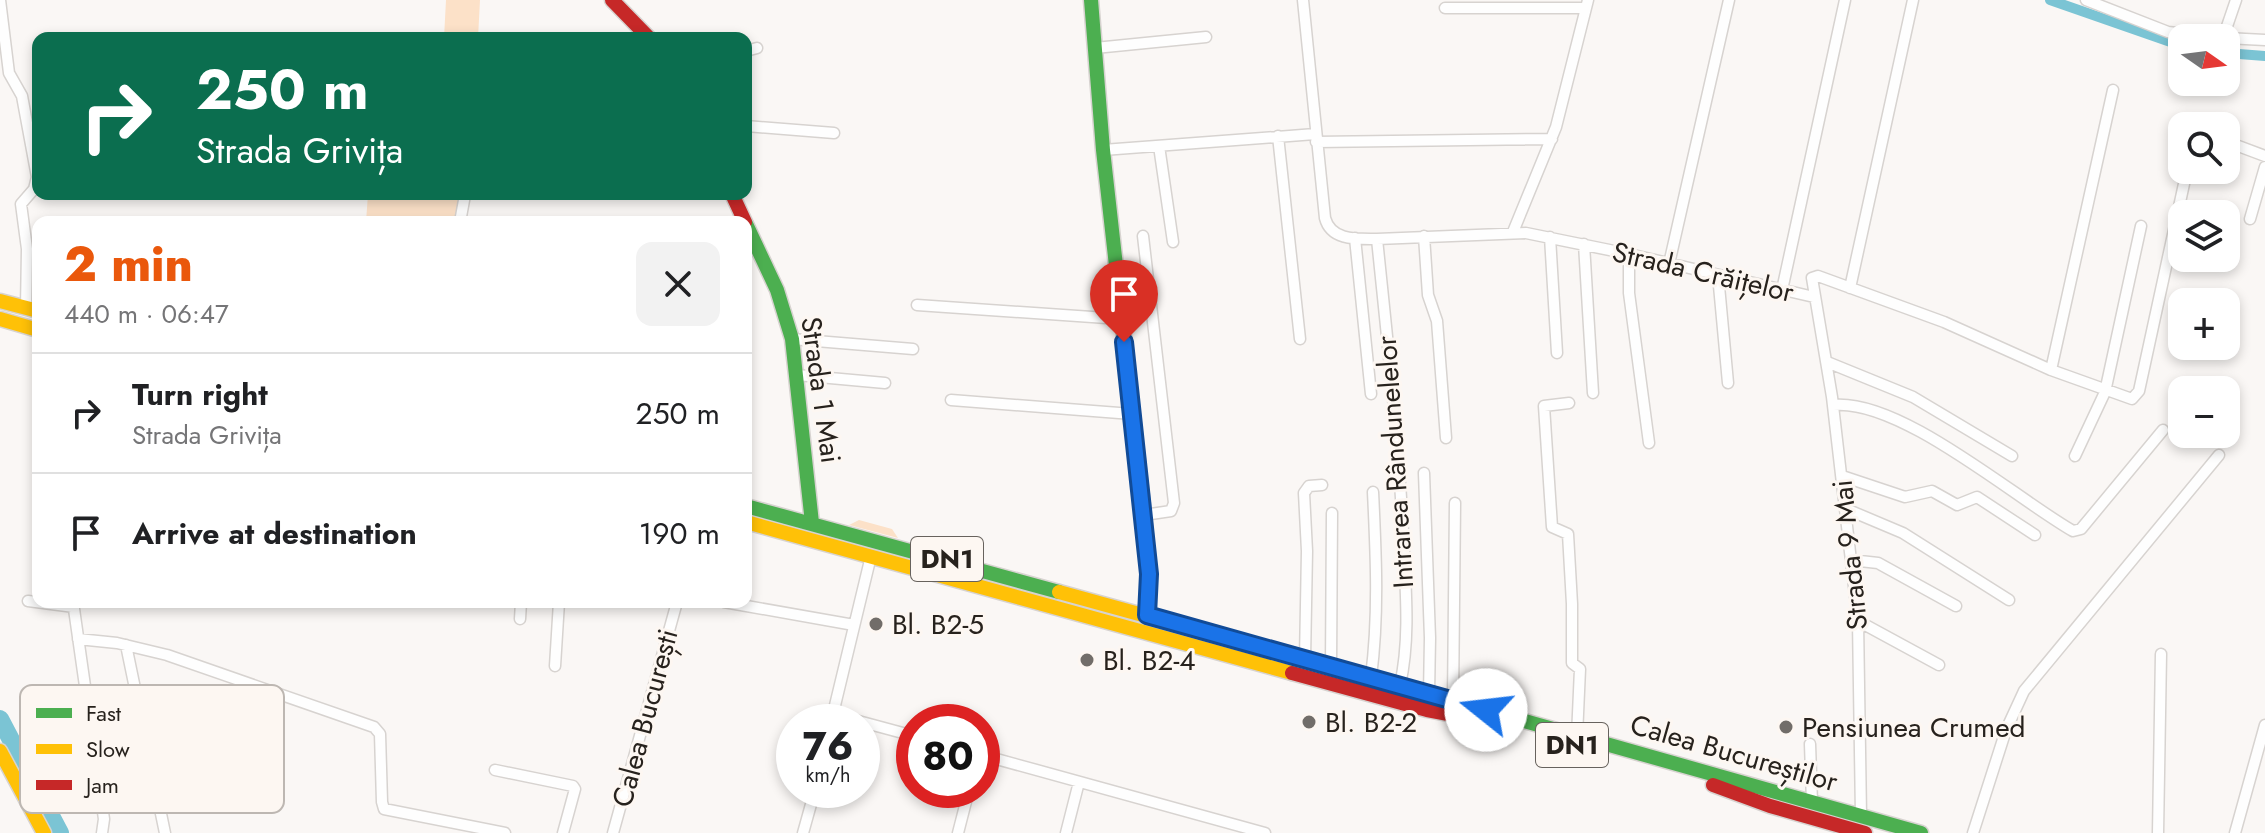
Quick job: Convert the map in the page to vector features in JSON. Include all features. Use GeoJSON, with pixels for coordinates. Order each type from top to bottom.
{"type":"FeatureCollection","features":[{"type":"Feature","properties":{"kind":"main road"},"geometry":{"type":"LineString","coordinates":[[612,0],[643,32]]}},
{"type":"Feature","properties":{"kind":"main road"},"geometry":{"type":"LineString","coordinates":[[1091,0],[1103,150],[1144,515],[1149,574],[1147,615]]}},
{"type":"Feature","properties":{"kind":"main road","name":"Strada 1 Mai"},"geometry":{"type":"LineString","coordinates":[[752,236],[777,290],[792,339],[812,523]]}},
{"type":"Feature","properties":{"kind":"main road"},"geometry":{"type":"LineString","coordinates":[[0,301],[32,310]]}},
{"type":"Feature","properties":{"kind":"main road"},"geometry":{"type":"LineString","coordinates":[[0,319],[32,328]]}},
{"type":"Feature","properties":{"kind":"main road","name":"Calea Bucureștilor"},"geometry":{"type":"LineString","coordinates":[[752,508],[1400,685],[1921,833]]}},
{"type":"Feature","properties":{"kind":"main road","name":"Calea Bucureștilor"},"geometry":{"type":"LineString","coordinates":[[752,524],[1427,710],[1482,720],[1688,776],[1770,806],[1865,833]]}},
{"type":"Feature","properties":{"kind":"main road"},"geometry":{"type":"LineString","coordinates":[[0,751],[20,788]]}},
{"type":"Feature","properties":{"kind":"main road"},"geometry":{"type":"LineString","coordinates":[[33,813],[44,833]]}},
{"type":"Feature","properties":{"kind":"street"},"geometry":{"type":"LineString","coordinates":[[0,0],[9,73],[22,96],[32,150]]}},
{"type":"Feature","properties":{"kind":"street"},"geometry":{"type":"LineString","coordinates":[[1303,0],[1315,138],[1328,228],[1335,234],[1355,238],[1371,394]]}},
{"type":"Feature","properties":{"kind":"street"},"geometry":{"type":"LineString","coordinates":[[1669,264],[1729,0]]}},
{"type":"Feature","properties":{"kind":"street"},"geometry":{"type":"LineString","coordinates":[[1782,290],[1845,0]]}},
{"type":"Feature","properties":{"kind":"street"},"geometry":{"type":"LineString","coordinates":[[1850,288],[1913,0]]}},
{"type":"Feature","properties":{"kind":"street"},"geometry":{"type":"LineString","coordinates":[[2086,0],[2168,32]]}},
{"type":"Feature","properties":{"kind":"street"},"geometry":{"type":"LineString","coordinates":[[2228,24],[2236,0]]}},
{"type":"Feature","properties":{"kind":"street"},"geometry":{"type":"LineString","coordinates":[[1445,8],[1587,4],[1552,139],[1513,232]]}},
{"type":"Feature","properties":{"kind":"street"},"geometry":{"type":"LineString","coordinates":[[1095,48],[1206,37]]}},
{"type":"Feature","properties":{"kind":"street"},"geometry":{"type":"LineString","coordinates":[[2240,39],[2265,40]]}},
{"type":"Feature","properties":{"kind":"street"},"geometry":{"type":"LineString","coordinates":[[2051,370],[2113,90]]}},
{"type":"Feature","properties":{"kind":"street"},"geometry":{"type":"LineString","coordinates":[[752,126],[834,133]]}},
{"type":"Feature","properties":{"kind":"street"},"geometry":{"type":"LineString","coordinates":[[1278,136],[1300,339]]}},
{"type":"Feature","properties":{"kind":"street"},"geometry":{"type":"LineString","coordinates":[[1103,150],[1278,136],[1552,139]]}},
{"type":"Feature","properties":{"kind":"street"},"geometry":{"type":"LineString","coordinates":[[1159,146],[1173,242]]}},
{"type":"Feature","properties":{"kind":"street"},"geometry":{"type":"LineString","coordinates":[[2240,147],[2265,156]]}},
{"type":"Feature","properties":{"kind":"street"},"geometry":{"type":"LineString","coordinates":[[2250,219],[2265,167]]}},
{"type":"Feature","properties":{"kind":"street","name":"Strada Crăițelor"},"geometry":{"type":"LineString","coordinates":[[1355,238],[1513,232],[1584,244],[1814,297],[1811,281],[1816,275],[1972,334],[2105,392],[2132,399],[2139,391],[2184,184]]}},
{"type":"Feature","properties":{"kind":"street"},"geometry":{"type":"LineString","coordinates":[[32,191],[21,204],[32,310]]}},
{"type":"Feature","properties":{"kind":"street"},"geometry":{"type":"LineString","coordinates":[[2075,456],[2105,392],[2141,226]]}},
{"type":"Feature","properties":{"kind":"street"},"geometry":{"type":"LineString","coordinates":[[1143,236],[1174,503],[1171,511],[1144,515]]}},
{"type":"Feature","properties":{"kind":"street"},"geometry":{"type":"LineString","coordinates":[[1424,236],[1429,301],[1437,321],[1446,438]]}},
{"type":"Feature","properties":{"kind":"street"},"geometry":{"type":"LineString","coordinates":[[1550,237],[1557,353]]}},
{"type":"Feature","properties":{"kind":"street","name":"Intrarea Rândunelelor"},"geometry":{"type":"LineString","coordinates":[[1377,239],[1401,488],[1405,654],[1400,685]]}},
{"type":"Feature","properties":{"kind":"street"},"geometry":{"type":"LineString","coordinates":[[1584,244],[1593,393]]}},
{"type":"Feature","properties":{"kind":"street"},"geometry":{"type":"LineString","coordinates":[[1629,254],[1629,293],[1649,443]]}},
{"type":"Feature","properties":{"kind":"street"},"geometry":{"type":"LineString","coordinates":[[1718,275],[1728,383]]}},
{"type":"Feature","properties":{"kind":"street","name":"Strada 9 Mai"},"geometry":{"type":"LineString","coordinates":[[1814,297],[1833,405],[1858,621],[1861,816]]}},
{"type":"Feature","properties":{"kind":"street"},"geometry":{"type":"LineString","coordinates":[[917,305],[1121,319]]}},
{"type":"Feature","properties":{"kind":"street"},"geometry":{"type":"LineString","coordinates":[[792,339],[913,349]]}},
{"type":"Feature","properties":{"kind":"street"},"geometry":{"type":"LineString","coordinates":[[1827,362],[1913,397],[2012,456]]}},
{"type":"Feature","properties":{"kind":"street"},"geometry":{"type":"LineString","coordinates":[[797,375],[885,383]]}},
{"type":"Feature","properties":{"kind":"street"},"geometry":{"type":"LineString","coordinates":[[951,400],[1132,414]]}},
{"type":"Feature","properties":{"kind":"street"},"geometry":{"type":"LineString","coordinates":[[1569,403],[1544,406],[1552,527],[1568,534],[1572,663],[1580,669],[1577,736]]}},
{"type":"Feature","properties":{"kind":"street"},"geometry":{"type":"LineString","coordinates":[[1833,405],[1860,407],[1907,425],[2069,529],[2078,531],[2163,430]]}},
{"type":"Feature","properties":{"kind":"street"},"geometry":{"type":"LineString","coordinates":[[1973,833],[2006,730],[2024,691],[2219,455]]}},
{"type":"Feature","properties":{"kind":"street"},"geometry":{"type":"LineString","coordinates":[[1424,473],[1429,694]]}},
{"type":"Feature","properties":{"kind":"street"},"geometry":{"type":"LineString","coordinates":[[1842,476],[1905,497],[1932,491],[1957,505],[1977,497],[2035,535]]}},
{"type":"Feature","properties":{"kind":"street"},"geometry":{"type":"LineString","coordinates":[[1305,659],[1307,551],[1304,493],[1309,486],[1322,485]]}},
{"type":"Feature","properties":{"kind":"street"},"geometry":{"type":"LineString","coordinates":[[1371,677],[1377,579],[1373,492]]}},
{"type":"Feature","properties":{"kind":"street"},"geometry":{"type":"LineString","coordinates":[[1453,701],[1455,503]]}},
{"type":"Feature","properties":{"kind":"street"},"geometry":{"type":"LineString","coordinates":[[1846,509],[1876,520],[1934,550],[2009,600]]}},
{"type":"Feature","properties":{"kind":"street"},"geometry":{"type":"LineString","coordinates":[[1331,666],[1332,513]]}},
{"type":"Feature","properties":{"kind":"street"},"geometry":{"type":"LineString","coordinates":[[835,704],[871,556]]}},
{"type":"Feature","properties":{"kind":"street"},"geometry":{"type":"LineString","coordinates":[[1851,560],[1878,563],[1956,606]]}},
{"type":"Feature","properties":{"kind":"street"},"geometry":{"type":"LineString","coordinates":[[28,601],[32,601]]}},
{"type":"Feature","properties":{"kind":"street"},"geometry":{"type":"LineString","coordinates":[[752,607],[854,625]]}},
{"type":"Feature","properties":{"kind":"street"},"geometry":{"type":"LineString","coordinates":[[74,608],[84,685]]}},
{"type":"Feature","properties":{"kind":"street"},"geometry":{"type":"LineString","coordinates":[[520,619],[521,608]]}},
{"type":"Feature","properties":{"kind":"street"},"geometry":{"type":"LineString","coordinates":[[555,666],[559,608]]}},
{"type":"Feature","properties":{"kind":"street","name":"Calea București"},"geometry":{"type":"LineString","coordinates":[[613,833],[675,608]]}},
{"type":"Feature","properties":{"kind":"street"},"geometry":{"type":"LineString","coordinates":[[1858,621],[1939,665]]}},
{"type":"Feature","properties":{"kind":"street"},"geometry":{"type":"LineString","coordinates":[[78,639],[126,645],[253,685]]}},
{"type":"Feature","properties":{"kind":"street"},"geometry":{"type":"LineString","coordinates":[[126,645],[134,685]]}},
{"type":"Feature","properties":{"kind":"street"},"geometry":{"type":"LineString","coordinates":[[2158,833],[2161,654]]}},
{"type":"Feature","properties":{"kind":"street"},"geometry":{"type":"LineString","coordinates":[[284,696],[374,727],[380,734],[384,809],[503,833]]}},
{"type":"Feature","properties":{"kind":"street"},"geometry":{"type":"LineString","coordinates":[[2235,833],[2265,725]]}},
{"type":"Feature","properties":{"kind":"street"},"geometry":{"type":"LineString","coordinates":[[1810,744],[1812,802]]}},
{"type":"Feature","properties":{"kind":"street"},"geometry":{"type":"LineString","coordinates":[[1000,760],[1265,833]]}},
{"type":"Feature","properties":{"kind":"street"},"geometry":{"type":"LineString","coordinates":[[495,770],[573,786],[575,789],[563,833]]}},
{"type":"Feature","properties":{"kind":"street"},"geometry":{"type":"LineString","coordinates":[[1066,833],[1079,782]]}},
{"type":"Feature","properties":{"kind":"street"},"geometry":{"type":"LineString","coordinates":[[803,833],[810,808]]}},
{"type":"Feature","properties":{"kind":"street"},"geometry":{"type":"LineString","coordinates":[[958,833],[964,808]]}},
{"type":"Feature","properties":{"kind":"street"},"geometry":{"type":"LineString","coordinates":[[161,813],[165,833]]}},
{"type":"Feature","properties":{"kind":"shaded area"},"geometry":{"type":"Polygon","coordinates":[[[446,0],[480,0],[478,32],[444,32],[446,0]]]}},
{"type":"Feature","properties":{"kind":"shaded area"},"geometry":{"type":"Polygon","coordinates":[[[368,200],[458,200],[457,216],[366,216],[368,200]]]}},
{"type":"Feature","properties":{"kind":"shaded area"},"geometry":{"type":"Polygon","coordinates":[[[859,520],[892,529],[898,538],[849,525],[859,520]]]}},
{"type":"Feature","properties":{"kind":"waterway"},"geometry":{"type":"LineString","coordinates":[[2050,0],[2168,41]]}},
{"type":"Feature","properties":{"kind":"waterway"},"geometry":{"type":"LineString","coordinates":[[2240,54],[2265,56]]}},
{"type":"Feature","properties":{"kind":"waterway"},"geometry":{"type":"LineString","coordinates":[[0,719],[20,757]]}},
{"type":"Feature","properties":{"kind":"waterway"},"geometry":{"type":"LineString","coordinates":[[49,813],[60,833]]}},
{"type":"Feature","properties":{"kind":"traffic: fast"},"geometry":{"type":"LineString","coordinates":[[1091,0],[1103,150],[1144,515],[1149,574],[1147,615]]}},
{"type":"Feature","properties":{"kind":"traffic: fast"},"geometry":{"type":"LineString","coordinates":[[752,237],[777,290],[792,339],[812,523]]}},
{"type":"Feature","properties":{"kind":"traffic: fast"},"geometry":{"type":"LineString","coordinates":[[752,508],[1059,592]]}},
{"type":"Feature","properties":{"kind":"traffic: fast"},"geometry":{"type":"LineString","coordinates":[[1390,683],[1921,833]]}},
{"type":"Feature","properties":{"kind":"traffic: slow"},"geometry":{"type":"LineString","coordinates":[[0,301],[32,309]]}},
{"type":"Feature","properties":{"kind":"traffic: slow"},"geometry":{"type":"LineString","coordinates":[[0,319],[32,328]]}},
{"type":"Feature","properties":{"kind":"traffic: slow"},"geometry":{"type":"LineString","coordinates":[[752,524],[1292,673]]}},
{"type":"Feature","properties":{"kind":"traffic: slow"},"geometry":{"type":"LineString","coordinates":[[1059,592],[1390,683]]}},
{"type":"Feature","properties":{"kind":"traffic: slow"},"geometry":{"type":"LineString","coordinates":[[0,751],[20,788]]}},
{"type":"Feature","properties":{"kind":"traffic: slow"},"geometry":{"type":"LineString","coordinates":[[33,813],[44,833]]}},
{"type":"Feature","properties":{"kind":"traffic: jam"},"geometry":{"type":"LineString","coordinates":[[612,0],[643,32]]}},
{"type":"Feature","properties":{"kind":"traffic: jam"},"geometry":{"type":"LineString","coordinates":[[735,200],[742,216]]}},
{"type":"Feature","properties":{"kind":"traffic: jam"},"geometry":{"type":"LineString","coordinates":[[1292,673],[1427,710],[1485,721]]}},
{"type":"Feature","properties":{"kind":"traffic: jam"},"geometry":{"type":"LineString","coordinates":[[1713,785],[1770,806],[1865,833]]}},
{"type":"Feature","properties":{"kind":"place","name":"Bl. B2-5"},"geometry":{"type":"Point","coordinates":[876,624]}},
{"type":"Feature","properties":{"kind":"place","name":"Bl. B2-4"},"geometry":{"type":"Point","coordinates":[1087,660]}},
{"type":"Feature","properties":{"kind":"place","name":"Bl. B2-2"},"geometry":{"type":"Point","coordinates":[1309,722]}},
{"type":"Feature","properties":{"kind":"place","name":"Pensiunea Crumed"},"geometry":{"type":"Point","coordinates":[1786,727]}},
{"type":"Feature","properties":{"kind":"route"},"geometry":{"type":"LineString","coordinates":[[1124,342],[1149,574],[1147,615],[1486,710]]}}]}
